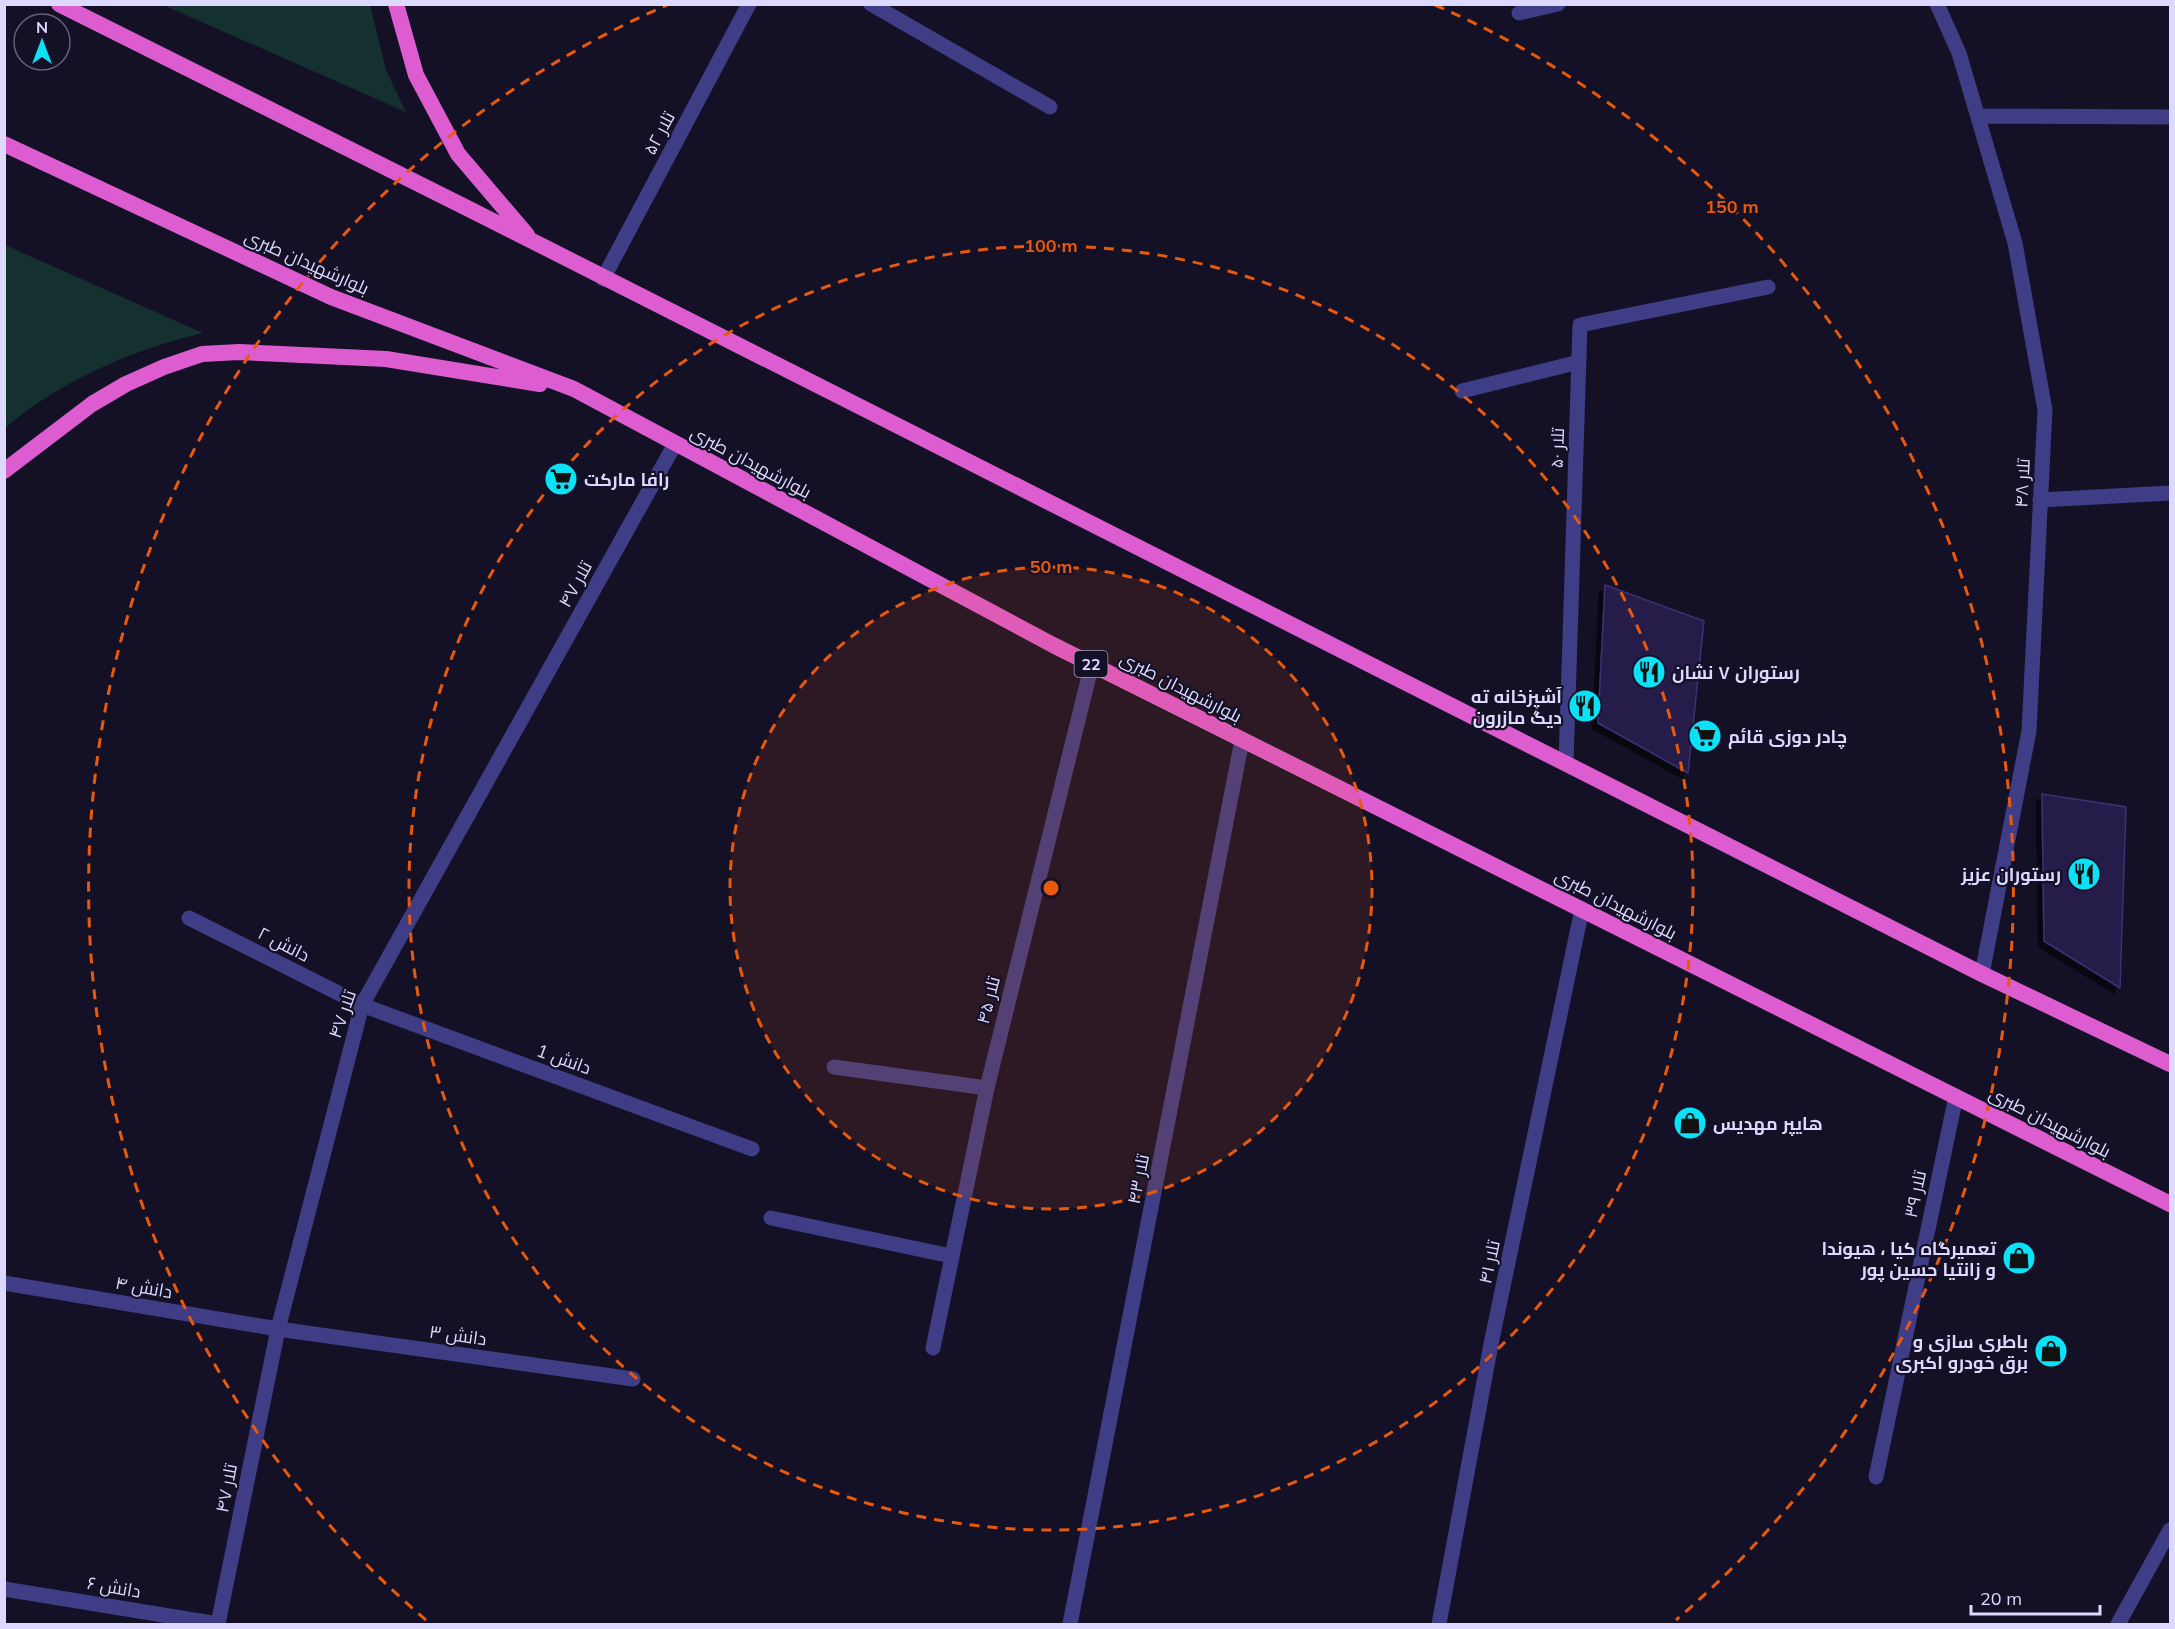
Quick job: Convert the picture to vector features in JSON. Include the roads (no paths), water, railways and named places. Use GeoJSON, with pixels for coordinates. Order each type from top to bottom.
{"type":"FeatureCollection","features":[{"type":"Feature","properties":{"kind":"highway"},"geometry":{"type":"LineString","coordinates":[[59,4],[1982,974],[2170,1064]]}},
{"type":"Feature","properties":{"kind":"highway"},"geometry":{"type":"LineString","coordinates":[[396,4],[416,75],[458,154],[533,243]]}},
{"type":"Feature","properties":{"kind":"highway","name":"بلوارشهیدان طبری"},"geometry":{"type":"LineString","coordinates":[[4,144],[331,297],[574,389],[1092,664],[2170,1204]]}},
{"type":"Feature","properties":{"kind":"highway"},"geometry":{"type":"LineString","coordinates":[[4,471],[92,404],[164,367],[202,354],[239,352],[386,359],[574,389]]}},
{"type":"Feature","properties":{"kind":"street","name":"تلار ۵۲"},"geometry":{"type":"LineString","coordinates":[[603,279],[749,4]]}},
{"type":"Feature","properties":{"kind":"street"},"geometry":{"type":"LineString","coordinates":[[871,4],[1050,107]]}},
{"type":"Feature","properties":{"kind":"street"},"geometry":{"type":"LineString","coordinates":[[1519,13],[1558,4]]}},
{"type":"Feature","properties":{"kind":"street","name":"تلار ۴۸"},"geometry":{"type":"LineString","coordinates":[[1937,4],[1959,53],[2015,243],[2045,410],[2029,730],[1982,974]]}},
{"type":"Feature","properties":{"kind":"street"},"geometry":{"type":"LineString","coordinates":[[1978,116],[2170,117]]}},
{"type":"Feature","properties":{"kind":"street","name":"تلار ۵۰"},"geometry":{"type":"LineString","coordinates":[[1566,763],[1580,325],[1767,287]]}},
{"type":"Feature","properties":{"kind":"street"},"geometry":{"type":"LineString","coordinates":[[1462,391],[1579,362]]}},
{"type":"Feature","properties":{"kind":"street","name":"تلار ۴۷"},"geometry":{"type":"LineString","coordinates":[[218,1624],[278,1329],[362,1005],[675,444]]}},
{"type":"Feature","properties":{"kind":"street"},"geometry":{"type":"LineString","coordinates":[[2040,500],[2170,494]]}},
{"type":"Feature","properties":{"kind":"street","name":"تلار ۴۵"},"geometry":{"type":"LineString","coordinates":[[933,1348],[987,1088],[1092,664]]}},
{"type":"Feature","properties":{"kind":"street","name":"تلار ۴۳"},"geometry":{"type":"LineString","coordinates":[[1070,1624],[1242,740]]}},
{"type":"Feature","properties":{"kind":"street","name":"تلار ۴۱"},"geometry":{"type":"LineString","coordinates":[[1439,1624],[1491,1344],[1582,909]]}},
{"type":"Feature","properties":{"kind":"street","name":"دانش ۲"},"geometry":{"type":"LineString","coordinates":[[189,918],[362,1005]]}},
{"type":"Feature","properties":{"kind":"street","name":"دانش 1"},"geometry":{"type":"LineString","coordinates":[[362,1005],[752,1149]]}},
{"type":"Feature","properties":{"kind":"street"},"geometry":{"type":"LineString","coordinates":[[834,1067],[987,1088]]}},
{"type":"Feature","properties":{"kind":"street","name":"تلار ۳۹"},"geometry":{"type":"LineString","coordinates":[[1876,1477],[1956,1096]]}},
{"type":"Feature","properties":{"kind":"street"},"geometry":{"type":"LineString","coordinates":[[771,1218],[951,1256]]}},
{"type":"Feature","properties":{"kind":"street","name":"دانش ۴"},"geometry":{"type":"LineString","coordinates":[[4,1283],[278,1329]]}},
{"type":"Feature","properties":{"kind":"street","name":"دانش ۳"},"geometry":{"type":"LineString","coordinates":[[278,1329],[633,1379]]}},
{"type":"Feature","properties":{"kind":"street"},"geometry":{"type":"LineString","coordinates":[[2118,1624],[2170,1530]]}},
{"type":"Feature","properties":{"kind":"street","name":"دانش ۶"},"geometry":{"type":"LineString","coordinates":[[4,1588],[218,1624]]}},
{"type":"Feature","properties":{"kind":"place","name":"رافا مارکت"},"geometry":{"type":"Point","coordinates":[561,479]}},
{"type":"Feature","properties":{"kind":"place","name":"رستوران ۷ نشان"},"geometry":{"type":"Point","coordinates":[1649,672]}},
{"type":"Feature","properties":{"kind":"place","name":"آشپزخانه ته دیگ مازرون"},"geometry":{"type":"Point","coordinates":[1585,706]}},
{"type":"Feature","properties":{"kind":"place","name":"چادر دوزی قائم"},"geometry":{"type":"Point","coordinates":[1705,736]}},
{"type":"Feature","properties":{"kind":"place","name":"رستوران عزیز"},"geometry":{"type":"Point","coordinates":[2084,874]}},
{"type":"Feature","properties":{"kind":"place","name":"هایپر مهدیس"},"geometry":{"type":"Point","coordinates":[1690,1123]}},
{"type":"Feature","properties":{"kind":"place","name":"تعمیرگاه کیا ، هیوندا و زانتیا حسین پور"},"geometry":{"type":"Point","coordinates":[2019,1258]}},
{"type":"Feature","properties":{"kind":"place","name":"باطری سازی و برق خودرو اکبری"},"geometry":{"type":"Point","coordinates":[2051,1351]}}]}
